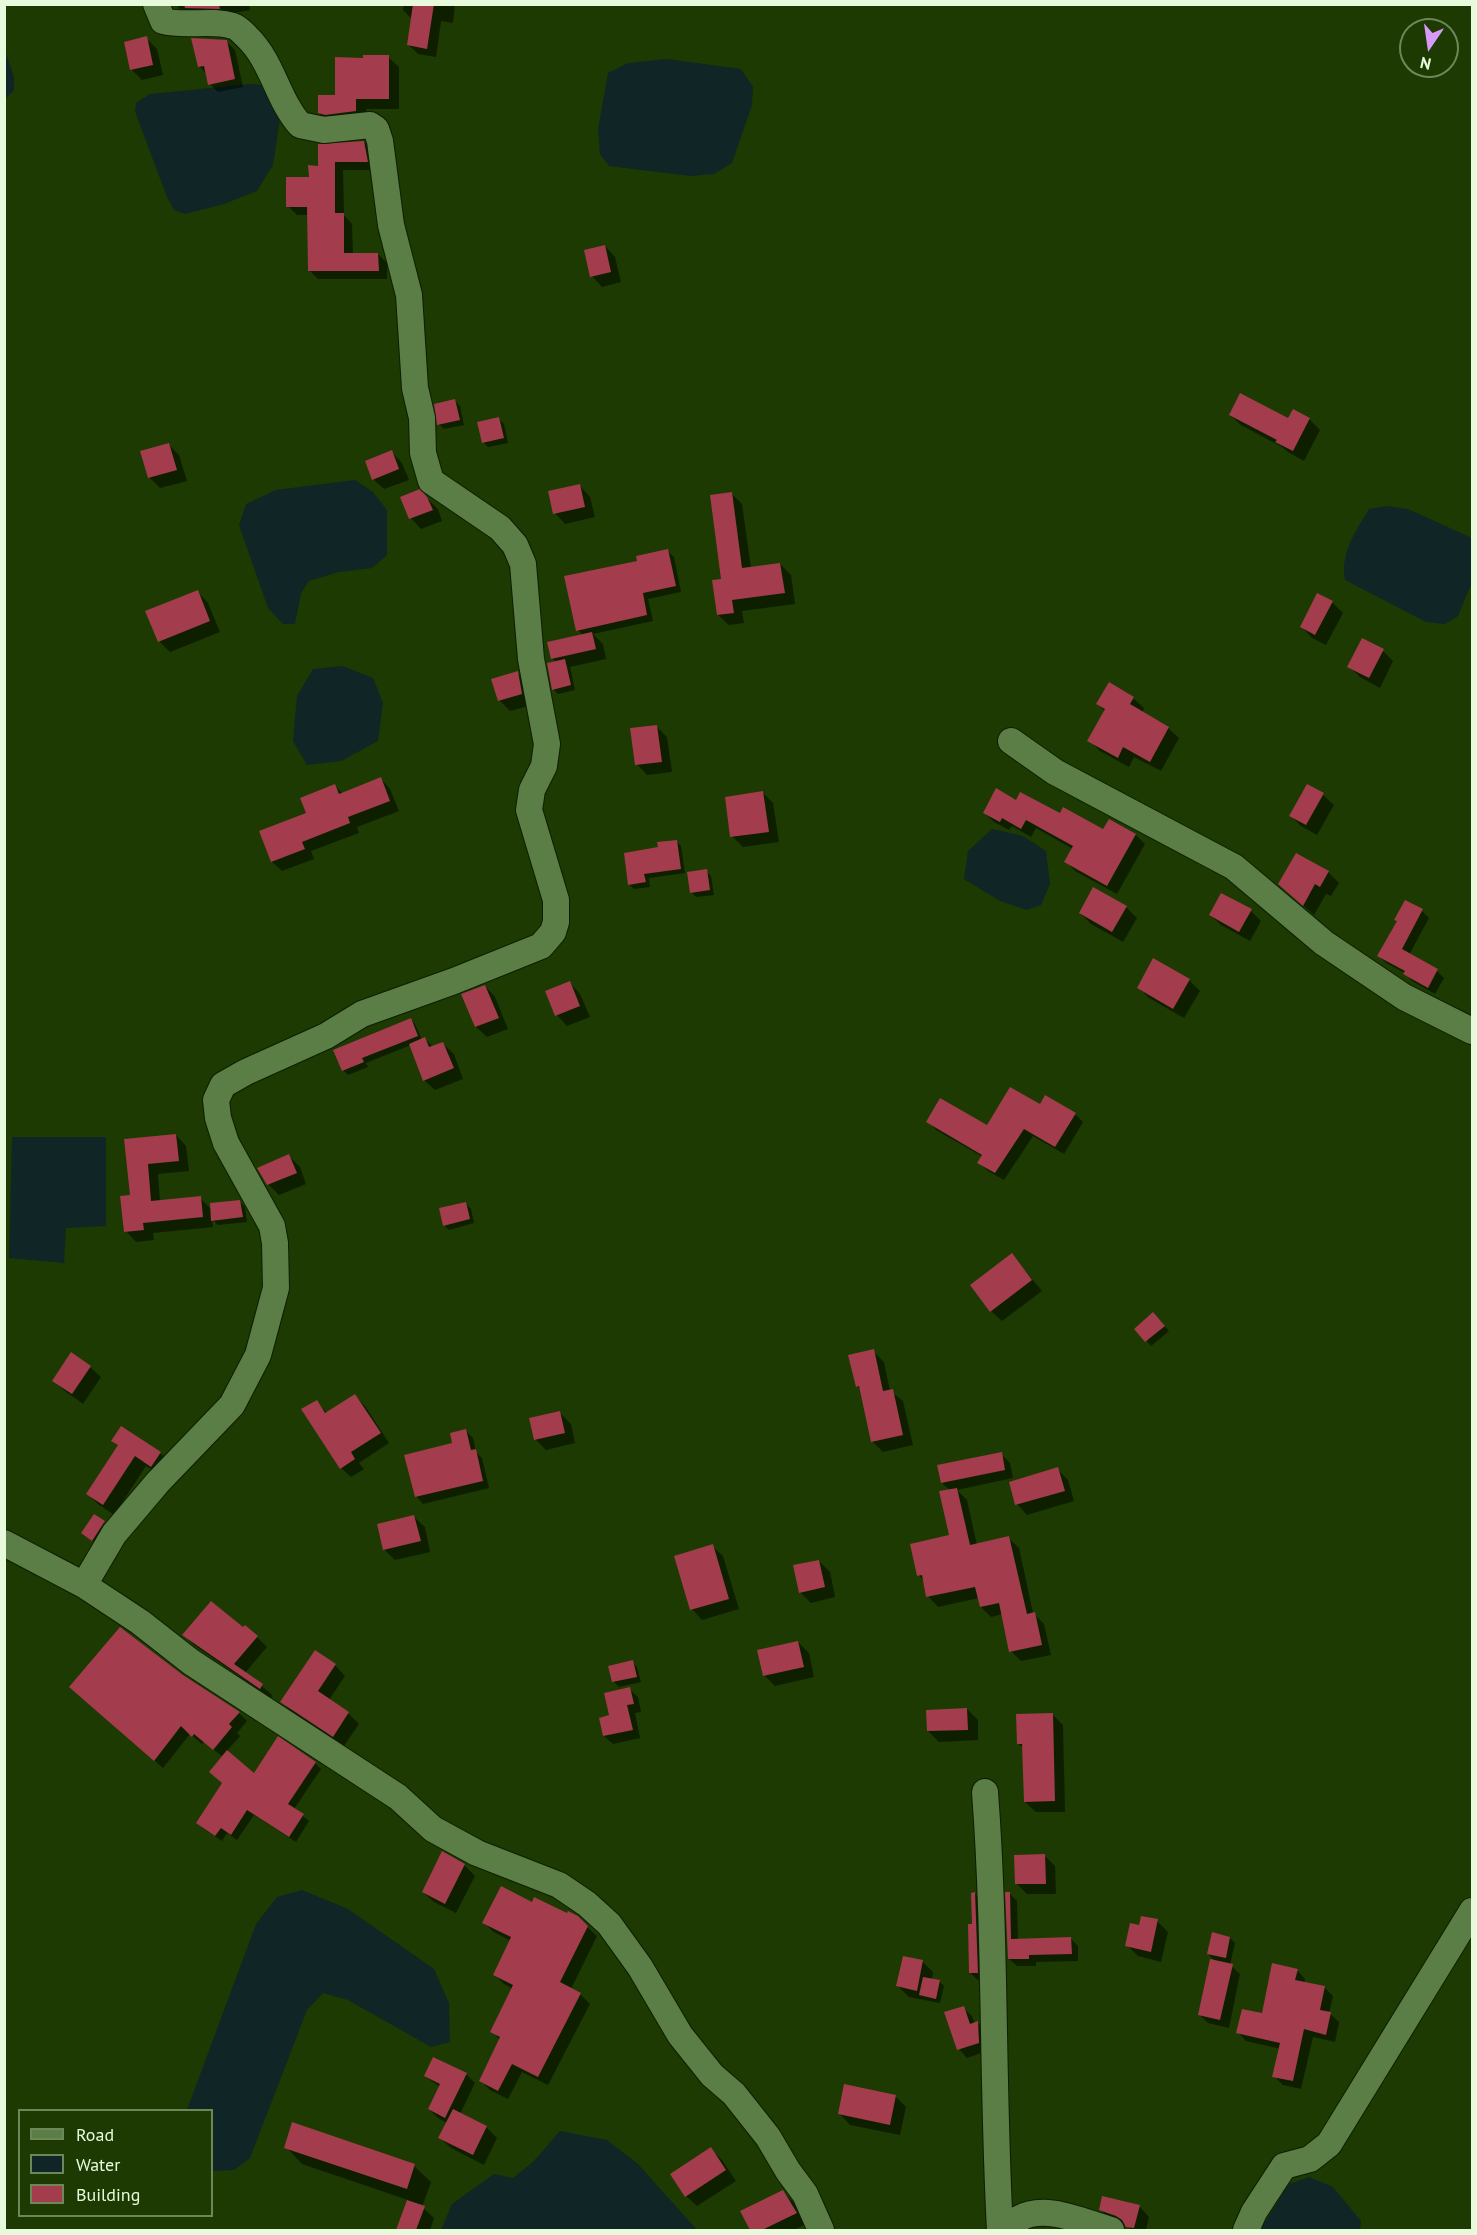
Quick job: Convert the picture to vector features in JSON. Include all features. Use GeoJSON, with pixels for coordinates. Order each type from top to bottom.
{"type":"FeatureCollection","features":[{"type":"Feature","properties":{"kind":"street"},"geometry":{"type":"LineString","coordinates":[[84,1584],[114,1534],[158,1482],[232,1405],[258,1355],[276,1288],[275,1243],[272,1226],[223,1134],[216,1101],[223,1085],[246,1072],[326,1036],[362,1014],[454,981],[541,946],[553,932],[556,922],[556,900],[529,810],[532,790],[544,766],[547,744],[531,659],[523,564],[515,545],[500,528],[431,481],[426,471],[422,418],[415,388],[409,296],[391,225],[380,141],[376,129],[370,125],[324,130],[300,125],[286,105],[258,48],[236,27],[220,23],[179,25],[163,21],[156,4]]}},
{"type":"Feature","properties":{"kind":"street"},"geometry":{"type":"LineString","coordinates":[[1011,741],[1055,772],[1234,867],[1324,943],[1404,997],[1473,1031]]}},
{"type":"Feature","properties":{"kind":"street"},"geometry":{"type":"LineString","coordinates":[[4,1543],[84,1584],[140,1622],[190,1662],[398,1797],[433,1830],[477,1854],[560,1885],[587,1904],[609,1924],[640,1967],[680,2035],[712,2074],[734,2094],[768,2137],[805,2194],[820,2230]]}},
{"type":"Feature","properties":{"kind":"street"},"geometry":{"type":"LineString","coordinates":[[985,1792],[993,1970],[1000,2230]]}},
{"type":"Feature","properties":{"kind":"street"},"geometry":{"type":"LineString","coordinates":[[1246,2230],[1254,2212],[1284,2166],[1310,2159],[1329,2144],[1473,1911]]}},
{"type":"Feature","properties":{"kind":"street"},"geometry":{"type":"LineString","coordinates":[[1014,2230],[1018,2219],[1029,2212],[1048,2212],[1111,2230]]}},
{"type":"Feature","properties":{"kind":"water"},"geometry":{"type":"Polygon","coordinates":[[[5,51],[14,77],[14,90],[5,99],[5,51]]]}},
{"type":"Feature","properties":{"kind":"water"},"geometry":{"type":"Polygon","coordinates":[[[667,59],[741,69],[753,87],[752,105],[732,163],[714,174],[691,176],[609,166],[600,154],[598,129],[608,73],[628,63],[667,59]]]}},
{"type":"Feature","properties":{"kind":"water"},"geometry":{"type":"Polygon","coordinates":[[[251,84],[262,85],[274,101],[280,119],[273,165],[257,191],[224,204],[185,214],[174,210],[135,111],[136,103],[150,94],[251,84]]]}},
{"type":"Feature","properties":{"kind":"water"},"geometry":{"type":"Polygon","coordinates":[[[355,480],[373,492],[387,510],[387,555],[372,568],[339,572],[309,581],[301,593],[295,624],[283,624],[268,608],[239,525],[246,504],[276,490],[355,480]]]}},
{"type":"Feature","properties":{"kind":"water"},"geometry":{"type":"Polygon","coordinates":[[[1387,506],[1408,509],[1472,538],[1472,582],[1458,616],[1445,624],[1426,622],[1345,580],[1347,551],[1359,526],[1369,509],[1387,506]]]}},
{"type":"Feature","properties":{"kind":"water"},"geometry":{"type":"Polygon","coordinates":[[[342,666],[373,678],[383,703],[378,741],[341,761],[307,765],[293,741],[297,696],[313,669],[342,666]]]}},
{"type":"Feature","properties":{"kind":"water"},"geometry":{"type":"Polygon","coordinates":[[[992,829],[1023,836],[1046,851],[1050,884],[1041,905],[1027,910],[1000,901],[964,879],[968,851],[992,829]]]}},
{"type":"Feature","properties":{"kind":"water"},"geometry":{"type":"Polygon","coordinates":[[[12,1137],[106,1137],[106,1226],[66,1228],[64,1263],[9,1258],[12,1137]]]}},
{"type":"Feature","properties":{"kind":"water"},"geometry":{"type":"Polygon","coordinates":[[[302,1890],[348,1909],[434,1969],[449,2003],[450,2042],[431,2047],[348,2000],[323,1993],[307,2010],[250,2158],[234,2170],[213,2171],[213,2109],[187,2109],[256,1924],[277,1897],[302,1890]]]}},
{"type":"Feature","properties":{"kind":"water"},"geometry":{"type":"Polygon","coordinates":[[[560,2131],[607,2140],[638,2164],[697,2230],[441,2230],[452,2204],[494,2174],[513,2178],[533,2162],[560,2131]]]}},
{"type":"Feature","properties":{"kind":"water"},"geometry":{"type":"Polygon","coordinates":[[[1309,2177],[1333,2187],[1361,2221],[1360,2230],[1260,2230],[1289,2184],[1309,2177]]]}},
{"type":"Feature","properties":{"kind":"building"},"geometry":{"type":"Polygon","coordinates":[[[184,4],[219,4],[220,9],[185,8],[184,4]]]}},
{"type":"Feature","properties":{"kind":"building"},"geometry":{"type":"Polygon","coordinates":[[[413,4],[434,4],[427,49],[407,45],[413,4]]]}},
{"type":"Feature","properties":{"kind":"building"},"geometry":{"type":"Polygon","coordinates":[[[147,36],[153,65],[130,70],[124,42],[147,36]]]}},
{"type":"Feature","properties":{"kind":"building"},"geometry":{"type":"Polygon","coordinates":[[[191,38],[227,40],[235,79],[208,85],[204,66],[198,67],[191,38]]]}},
{"type":"Feature","properties":{"kind":"building"},"geometry":{"type":"Polygon","coordinates":[[[363,55],[389,55],[389,99],[356,99],[356,111],[325,115],[318,113],[318,95],[335,95],[335,57],[363,58],[363,55]]]}},
{"type":"Feature","properties":{"kind":"building"},"geometry":{"type":"Polygon","coordinates":[[[364,141],[368,162],[335,162],[335,213],[344,213],[344,253],[378,253],[379,271],[308,271],[307,207],[286,207],[286,177],[309,177],[308,165],[318,166],[318,144],[364,141]]]}},
{"type":"Feature","properties":{"kind":"building"},"geometry":{"type":"Polygon","coordinates":[[[605,245],[611,272],[590,277],[584,250],[605,245]]]}},
{"type":"Feature","properties":{"kind":"building"},"geometry":{"type":"Polygon","coordinates":[[[1240,393],[1288,418],[1293,409],[1310,418],[1293,451],[1229,415],[1240,393]]]}},
{"type":"Feature","properties":{"kind":"building"},"geometry":{"type":"Polygon","coordinates":[[[455,399],[460,420],[437,425],[434,404],[455,399]]]}},
{"type":"Feature","properties":{"kind":"building"},"geometry":{"type":"Polygon","coordinates":[[[499,417],[504,438],[482,443],[477,422],[499,417]]]}},
{"type":"Feature","properties":{"kind":"building"},"geometry":{"type":"Polygon","coordinates":[[[169,443],[177,470],[148,478],[140,451],[169,443]]]}},
{"type":"Feature","properties":{"kind":"building"},"geometry":{"type":"Polygon","coordinates":[[[392,450],[399,469],[372,480],[365,461],[392,450]]]}},
{"type":"Feature","properties":{"kind":"building"},"geometry":{"type":"Polygon","coordinates":[[[580,484],[585,507],[553,514],[548,491],[580,484]]]}},
{"type":"Feature","properties":{"kind":"building"},"geometry":{"type":"Polygon","coordinates":[[[420,489],[433,510],[409,519],[400,497],[420,489]]]}},
{"type":"Feature","properties":{"kind":"building"},"geometry":{"type":"Polygon","coordinates":[[[732,492],[742,568],[780,563],[785,593],[732,600],[734,613],[717,615],[712,580],[721,579],[710,495],[732,492]]]}},
{"type":"Feature","properties":{"kind":"building"},"geometry":{"type":"Polygon","coordinates":[[[668,549],[676,586],[643,593],[647,615],[576,631],[564,576],[637,561],[636,556],[668,549]]]}},
{"type":"Feature","properties":{"kind":"building"},"geometry":{"type":"Polygon","coordinates":[[[198,590],[210,621],[158,642],[145,611],[198,590]]]}},
{"type":"Feature","properties":{"kind":"building"},"geometry":{"type":"Polygon","coordinates":[[[1317,593],[1333,601],[1315,635],[1300,627],[1317,593]]]}},
{"type":"Feature","properties":{"kind":"building"},"geometry":{"type":"Polygon","coordinates":[[[592,632],[596,649],[551,659],[547,642],[592,632]]]}},
{"type":"Feature","properties":{"kind":"building"},"geometry":{"type":"Polygon","coordinates":[[[1362,638],[1384,649],[1369,678],[1347,667],[1362,638]]]}},
{"type":"Feature","properties":{"kind":"building"},"geometry":{"type":"Polygon","coordinates":[[[565,659],[571,685],[552,690],[547,663],[565,659]]]}},
{"type":"Feature","properties":{"kind":"building"},"geometry":{"type":"Polygon","coordinates":[[[518,671],[522,694],[498,701],[491,679],[518,671]]]}},
{"type":"Feature","properties":{"kind":"building"},"geometry":{"type":"Polygon","coordinates":[[[1109,682],[1134,697],[1130,704],[1169,727],[1150,762],[1123,747],[1118,758],[1087,741],[1105,709],[1096,704],[1109,682]]]}},
{"type":"Feature","properties":{"kind":"building"},"geometry":{"type":"Polygon","coordinates":[[[657,725],[662,762],[635,765],[630,728],[657,725]]]}},
{"type":"Feature","properties":{"kind":"building"},"geometry":{"type":"Polygon","coordinates":[[[381,777],[390,801],[348,817],[350,823],[302,842],[305,849],[271,862],[259,831],[306,813],[300,798],[335,784],[339,794],[381,777]]]}},
{"type":"Feature","properties":{"kind":"building"},"geometry":{"type":"Polygon","coordinates":[[[1307,784],[1324,793],[1306,825],[1289,816],[1307,784]]]}},
{"type":"Feature","properties":{"kind":"building"},"geometry":{"type":"Polygon","coordinates":[[[996,788],[1016,800],[1020,792],[1060,813],[1063,807],[1103,829],[1109,819],[1136,834],[1107,886],[1064,862],[1073,846],[1026,820],[1021,829],[1002,818],[1000,822],[983,813],[996,788]]]}},
{"type":"Feature","properties":{"kind":"building"},"geometry":{"type":"Polygon","coordinates":[[[763,791],[769,832],[730,837],[725,797],[763,791]]]}},
{"type":"Feature","properties":{"kind":"building"},"geometry":{"type":"Polygon","coordinates":[[[677,840],[681,869],[644,874],[646,882],[628,885],[624,853],[658,847],[657,842],[677,840]]]}},
{"type":"Feature","properties":{"kind":"building"},"geometry":{"type":"Polygon","coordinates":[[[1296,853],[1329,871],[1320,887],[1315,884],[1303,906],[1278,884],[1296,853]]]}},
{"type":"Feature","properties":{"kind":"building"},"geometry":{"type":"Polygon","coordinates":[[[707,869],[710,890],[690,893],[687,872],[707,869]]]}},
{"type":"Feature","properties":{"kind":"building"},"geometry":{"type":"Polygon","coordinates":[[[1093,887],[1127,906],[1112,932],[1079,913],[1093,887]]]}},
{"type":"Feature","properties":{"kind":"building"},"geometry":{"type":"Polygon","coordinates":[[[1221,893],[1252,909],[1239,932],[1209,915],[1221,893]]]}},
{"type":"Feature","properties":{"kind":"building"},"geometry":{"type":"Polygon","coordinates":[[[1405,900],[1423,909],[1402,949],[1438,969],[1428,988],[1403,974],[1405,971],[1377,956],[1397,921],[1394,920],[1405,900]]]}},
{"type":"Feature","properties":{"kind":"building"},"geometry":{"type":"Polygon","coordinates":[[[1153,958],[1190,979],[1173,1009],[1137,988],[1153,958]]]}},
{"type":"Feature","properties":{"kind":"building"},"geometry":{"type":"Polygon","coordinates":[[[570,981],[580,1006],[555,1016],[545,991],[570,981]]]}},
{"type":"Feature","properties":{"kind":"building"},"geometry":{"type":"Polygon","coordinates":[[[485,985],[499,1018],[475,1027],[461,994],[485,985]]]}},
{"type":"Feature","properties":{"kind":"building"},"geometry":{"type":"Polygon","coordinates":[[[411,1018],[418,1036],[362,1058],[364,1062],[342,1071],[333,1050],[411,1018]]]}},
{"type":"Feature","properties":{"kind":"building"},"geometry":{"type":"Polygon","coordinates":[[[425,1037],[429,1047],[443,1042],[454,1068],[423,1081],[409,1044],[425,1037]]]}},
{"type":"Feature","properties":{"kind":"building"},"geometry":{"type":"Polygon","coordinates":[[[1010,1087],[1040,1104],[1045,1095],[1076,1113],[1055,1147],[1024,1129],[995,1173],[977,1163],[982,1155],[926,1122],[940,1098],[987,1125],[1010,1087]]]}},
{"type":"Feature","properties":{"kind":"building"},"geometry":{"type":"Polygon","coordinates":[[[176,1134],[179,1161],[148,1164],[151,1201],[201,1196],[203,1217],[143,1223],[144,1230],[124,1232],[120,1196],[130,1195],[124,1139],[176,1134]]]}},
{"type":"Feature","properties":{"kind":"building"},"geometry":{"type":"Polygon","coordinates":[[[289,1154],[297,1173],[267,1185],[257,1168],[289,1154]]]}},
{"type":"Feature","properties":{"kind":"building"},"geometry":{"type":"Polygon","coordinates":[[[240,1200],[243,1217],[211,1221],[210,1203],[240,1200]]]}},
{"type":"Feature","properties":{"kind":"building"},"geometry":{"type":"Polygon","coordinates":[[[466,1202],[470,1219],[443,1226],[439,1208],[466,1202]]]}},
{"type":"Feature","properties":{"kind":"building"},"geometry":{"type":"Polygon","coordinates":[[[1012,1253],[1032,1280],[990,1312],[970,1285],[1012,1253]]]}},
{"type":"Feature","properties":{"kind":"building"},"geometry":{"type":"Polygon","coordinates":[[[1153,1312],[1165,1326],[1145,1342],[1134,1329],[1153,1312]]]}},
{"type":"Feature","properties":{"kind":"building"},"geometry":{"type":"Polygon","coordinates":[[[874,1349],[883,1391],[893,1389],[903,1435],[871,1442],[859,1386],[856,1387],[848,1355],[874,1349]]]}},
{"type":"Feature","properties":{"kind":"building"},"geometry":{"type":"Polygon","coordinates":[[[71,1352],[91,1366],[72,1394],[52,1381],[71,1352]]]}},
{"type":"Feature","properties":{"kind":"building"},"geometry":{"type":"Polygon","coordinates":[[[355,1394],[381,1433],[351,1452],[355,1459],[340,1469],[301,1409],[317,1400],[325,1413],[355,1394]]]}},
{"type":"Feature","properties":{"kind":"building"},"geometry":{"type":"Polygon","coordinates":[[[560,1411],[565,1433],[534,1440],[529,1418],[560,1411]]]}},
{"type":"Feature","properties":{"kind":"building"},"geometry":{"type":"Polygon","coordinates":[[[121,1426],[161,1452],[151,1467],[135,1456],[103,1505],[86,1494],[118,1445],[111,1441],[121,1426]]]}},
{"type":"Feature","properties":{"kind":"building"},"geometry":{"type":"Polygon","coordinates":[[[466,1429],[471,1450],[476,1449],[483,1481],[415,1497],[404,1455],[452,1443],[450,1433],[466,1429]]]}},
{"type":"Feature","properties":{"kind":"building"},"geometry":{"type":"Polygon","coordinates":[[[1002,1452],[1005,1470],[941,1483],[937,1465],[1002,1452]]]}},
{"type":"Feature","properties":{"kind":"building"},"geometry":{"type":"Polygon","coordinates":[[[1058,1467],[1065,1491],[1015,1505],[1009,1482],[1058,1467]]]}},
{"type":"Feature","properties":{"kind":"building"},"geometry":{"type":"Polygon","coordinates":[[[957,1488],[970,1545],[1009,1536],[1027,1614],[1035,1612],[1042,1645],[1009,1652],[999,1603],[980,1607],[975,1587],[926,1597],[922,1575],[917,1576],[910,1544],[949,1535],[939,1491],[957,1488]]]}},
{"type":"Feature","properties":{"kind":"building"},"geometry":{"type":"Polygon","coordinates":[[[94,1514],[105,1521],[92,1541],[81,1533],[94,1514]]]}},
{"type":"Feature","properties":{"kind":"building"},"geometry":{"type":"Polygon","coordinates":[[[414,1515],[421,1541],[383,1550],[377,1524],[414,1515]]]}},
{"type":"Feature","properties":{"kind":"building"},"geometry":{"type":"Polygon","coordinates":[[[713,1544],[729,1599],[690,1610],[674,1556],[713,1544]]]}},
{"type":"Feature","properties":{"kind":"building"},"geometry":{"type":"Polygon","coordinates":[[[819,1560],[825,1587],[799,1593],[793,1565],[819,1560]]]}},
{"type":"Feature","properties":{"kind":"building"},"geometry":{"type":"Polygon","coordinates":[[[211,1601],[258,1636],[234,1664],[263,1684],[260,1689],[182,1635],[211,1601]]]}},
{"type":"Feature","properties":{"kind":"building"},"geometry":{"type":"Polygon","coordinates":[[[120,1627],[183,1675],[240,1712],[229,1724],[232,1727],[213,1750],[194,1734],[192,1737],[181,1726],[154,1761],[69,1687],[120,1627]]]}},
{"type":"Feature","properties":{"kind":"building"},"geometry":{"type":"Polygon","coordinates":[[[798,1641],[804,1667],[763,1676],[757,1650],[798,1641]]]}},
{"type":"Feature","properties":{"kind":"building"},"geometry":{"type":"Polygon","coordinates":[[[315,1650],[336,1664],[318,1691],[349,1712],[333,1737],[280,1702],[315,1650]]]}},
{"type":"Feature","properties":{"kind":"building"},"geometry":{"type":"Polygon","coordinates":[[[633,1660],[637,1677],[612,1682],[608,1666],[633,1660]]]}},
{"type":"Feature","properties":{"kind":"building"},"geometry":{"type":"Polygon","coordinates":[[[630,1687],[634,1704],[627,1705],[633,1730],[603,1736],[599,1718],[609,1715],[604,1693],[630,1687]]]}},
{"type":"Feature","properties":{"kind":"building"},"geometry":{"type":"Polygon","coordinates":[[[967,1708],[968,1730],[927,1731],[926,1710],[967,1708]]]}},
{"type":"Feature","properties":{"kind":"building"},"geometry":{"type":"Polygon","coordinates":[[[1053,1713],[1055,1801],[1024,1802],[1022,1744],[1017,1744],[1016,1714],[1053,1713]]]}},
{"type":"Feature","properties":{"kind":"building"},"geometry":{"type":"Polygon","coordinates":[[[278,1736],[316,1762],[288,1804],[304,1814],[289,1837],[247,1810],[231,1835],[221,1828],[215,1836],[196,1823],[222,1783],[209,1772],[227,1750],[254,1773],[278,1736]]]}},
{"type":"Feature","properties":{"kind":"building"},"geometry":{"type":"Polygon","coordinates":[[[442,1851],[465,1864],[445,1904],[422,1892],[442,1851]]]}},
{"type":"Feature","properties":{"kind":"building"},"geometry":{"type":"Polygon","coordinates":[[[1045,1854],[1046,1884],[1015,1884],[1014,1855],[1045,1854]]]}},
{"type":"Feature","properties":{"kind":"building"},"geometry":{"type":"Polygon","coordinates":[[[501,1886],[532,1902],[534,1897],[567,1913],[568,1911],[578,1916],[588,1926],[560,1982],[581,1993],[538,2077],[512,2064],[498,2091],[479,2081],[500,2037],[490,2032],[513,1985],[493,1975],[511,1937],[482,1923],[501,1886]]]}},
{"type":"Feature","properties":{"kind":"building"},"geometry":{"type":"Polygon","coordinates":[[[975,1892],[978,1973],[969,1973],[968,1924],[972,1924],[971,1893],[975,1892]]]}},
{"type":"Feature","properties":{"kind":"building"},"geometry":{"type":"Polygon","coordinates":[[[1005,1892],[1010,1892],[1011,1939],[1071,1937],[1072,1954],[1029,1955],[1029,1959],[1008,1959],[1005,1892]]]}},
{"type":"Feature","properties":{"kind":"building"},"geometry":{"type":"Polygon","coordinates":[[[1141,1916],[1158,1919],[1151,1952],[1125,1946],[1130,1923],[1139,1925],[1141,1916]]]}},
{"type":"Feature","properties":{"kind":"building"},"geometry":{"type":"Polygon","coordinates":[[[1212,1932],[1230,1937],[1226,1958],[1207,1954],[1212,1932]]]}},
{"type":"Feature","properties":{"kind":"building"},"geometry":{"type":"Polygon","coordinates":[[[903,1956],[923,1960],[917,1991],[896,1986],[903,1956]]]}},
{"type":"Feature","properties":{"kind":"building"},"geometry":{"type":"Polygon","coordinates":[[[1210,1959],[1233,1964],[1220,2020],[1198,2015],[1210,1959]]]}},
{"type":"Feature","properties":{"kind":"building"},"geometry":{"type":"Polygon","coordinates":[[[1272,1963],[1298,1969],[1295,1980],[1325,1986],[1320,2010],[1331,2012],[1326,2035],[1304,2029],[1293,2081],[1272,2077],[1280,2043],[1236,2033],[1242,2009],[1262,2013],[1272,1963]]]}},
{"type":"Feature","properties":{"kind":"building"},"geometry":{"type":"Polygon","coordinates":[[[923,1977],[940,1980],[936,1999],[919,1995],[923,1977]]]}},
{"type":"Feature","properties":{"kind":"building"},"geometry":{"type":"Polygon","coordinates":[[[964,2006],[970,2024],[978,2021],[979,2043],[957,2050],[944,2012],[964,2006]]]}},
{"type":"Feature","properties":{"kind":"building"},"geometry":{"type":"Polygon","coordinates":[[[433,2057],[467,2073],[445,2118],[428,2109],[440,2084],[424,2076],[433,2057]]]}},
{"type":"Feature","properties":{"kind":"building"},"geometry":{"type":"Polygon","coordinates":[[[844,2084],[896,2095],[890,2125],[838,2114],[844,2084]]]}},
{"type":"Feature","properties":{"kind":"building"},"geometry":{"type":"Polygon","coordinates":[[[453,2109],[487,2126],[473,2155],[438,2138],[453,2109]]]}},
{"type":"Feature","properties":{"kind":"building"},"geometry":{"type":"Polygon","coordinates":[[[292,2122],[415,2164],[407,2189],[284,2148],[292,2122]]]}},
{"type":"Feature","properties":{"kind":"building"},"geometry":{"type":"Polygon","coordinates":[[[711,2147],[726,2170],[685,2197],[670,2174],[711,2147]]]}},
{"type":"Feature","properties":{"kind":"building"},"geometry":{"type":"Polygon","coordinates":[[[783,2190],[797,2213],[762,2230],[750,2230],[740,2211],[783,2190]]]}},
{"type":"Feature","properties":{"kind":"building"},"geometry":{"type":"Polygon","coordinates":[[[1102,2196],[1140,2205],[1134,2228],[1126,2227],[1116,2216],[1099,2210],[1102,2196]]]}},
{"type":"Feature","properties":{"kind":"building"},"geometry":{"type":"Polygon","coordinates":[[[407,2200],[425,2206],[416,2230],[396,2230],[407,2200]]]}}]}
